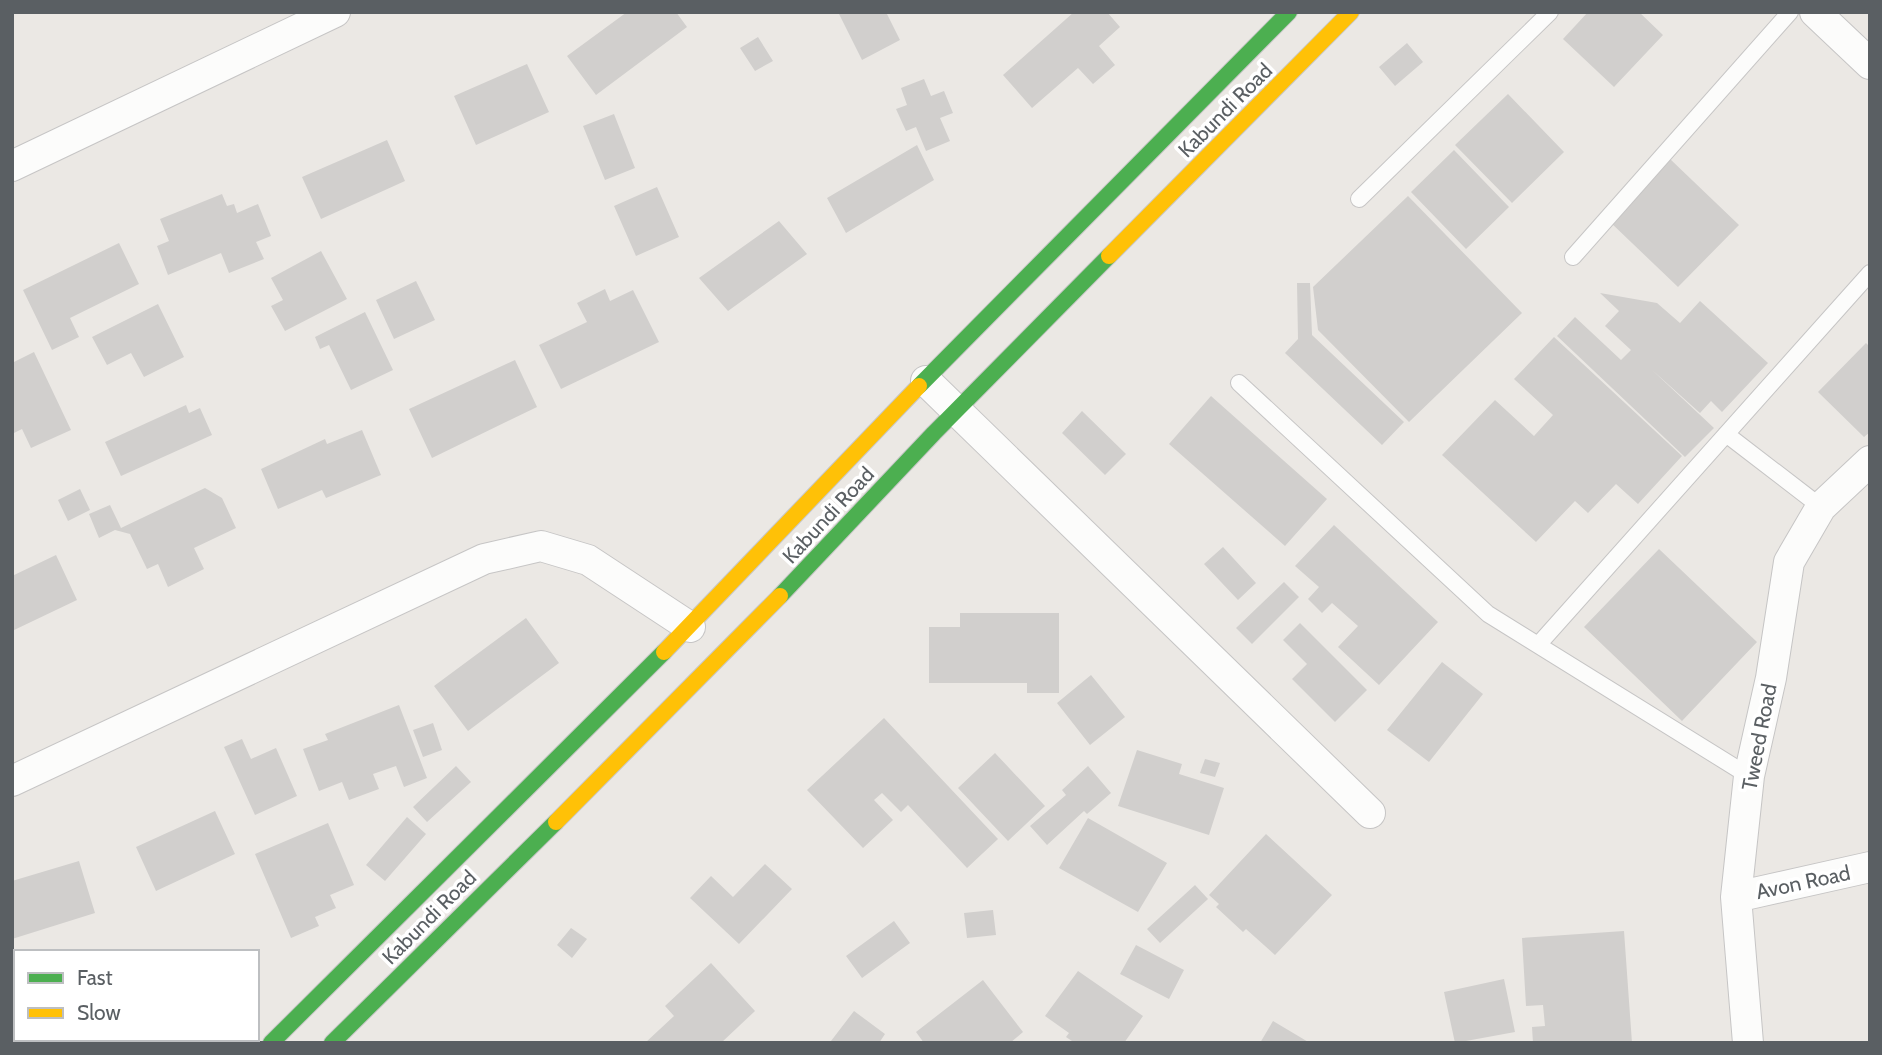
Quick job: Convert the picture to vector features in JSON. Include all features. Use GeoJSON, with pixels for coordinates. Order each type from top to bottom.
{"type":"FeatureCollection","features":[{"type":"Feature","properties":{"kind":"street"},"geometry":{"type":"LineString","coordinates":[[12,166],[335,12]]}},
{"type":"Feature","properties":{"kind":"street","name":"Kabundi Road"},"geometry":{"type":"LineString","coordinates":[[271,1043],[690,627],[926,381],[1290,12]]}},
{"type":"Feature","properties":{"kind":"street","name":"Kabundi Road"},"geometry":{"type":"LineString","coordinates":[[332,1043],[721,658],[958,411],[1351,12]]}},
{"type":"Feature","properties":{"kind":"street"},"geometry":{"type":"LineString","coordinates":[[1815,12],[1870,64]]}},
{"type":"Feature","properties":{"kind":"street"},"geometry":{"type":"LineString","coordinates":[[926,381],[1370,813]]}},
{"type":"Feature","properties":{"kind":"street","name":"Tweed Road"},"geometry":{"type":"LineString","coordinates":[[1748,1043],[1736,897],[1749,776],[1771,678],[1789,562],[1821,507],[1870,461]]}},
{"type":"Feature","properties":{"kind":"street"},"geometry":{"type":"LineString","coordinates":[[12,781],[484,559],[541,546],[588,560],[690,627]]}},
{"type":"Feature","properties":{"kind":"street","name":"Avon Road"},"geometry":{"type":"LineString","coordinates":[[1736,897],[1870,867]]}},
{"type":"Feature","properties":{"kind":"lane"},"geometry":{"type":"LineString","coordinates":[[1359,199],[1550,12]]}},
{"type":"Feature","properties":{"kind":"lane"},"geometry":{"type":"LineString","coordinates":[[1573,257],[1790,12]]}},
{"type":"Feature","properties":{"kind":"lane"},"geometry":{"type":"LineString","coordinates":[[1538,645],[1870,273]]}},
{"type":"Feature","properties":{"kind":"lane"},"geometry":{"type":"LineString","coordinates":[[1239,383],[1488,614],[1749,776]]}},
{"type":"Feature","properties":{"kind":"lane"},"geometry":{"type":"LineString","coordinates":[[1726,434],[1821,507]]}},
{"type":"Feature","properties":{"kind":"building"},"geometry":{"type":"Polygon","coordinates":[[[627,12],[676,12],[687,27],[596,95],[567,56],[627,12]]]}},
{"type":"Feature","properties":{"kind":"building"},"geometry":{"type":"Polygon","coordinates":[[[838,12],[886,12],[900,40],[862,60],[838,12]]]}},
{"type":"Feature","properties":{"kind":"building"},"geometry":{"type":"Polygon","coordinates":[[[1074,12],[1107,12],[1120,27],[1099,46],[1115,65],[1093,84],[1078,68],[1032,108],[1003,75],[1074,12]]]}},
{"type":"Feature","properties":{"kind":"building"},"geometry":{"type":"Polygon","coordinates":[[[1588,12],[1639,12],[1663,35],[1614,87],[1563,39],[1588,12]]]}},
{"type":"Feature","properties":{"kind":"building"},"geometry":{"type":"Polygon","coordinates":[[[758,37],[773,61],[755,71],[740,48],[758,37]]]}},
{"type":"Feature","properties":{"kind":"building"},"geometry":{"type":"Polygon","coordinates":[[[1407,43],[1423,62],[1395,86],[1379,67],[1407,43]]]}},
{"type":"Feature","properties":{"kind":"building"},"geometry":{"type":"Polygon","coordinates":[[[527,64],[549,112],[476,145],[454,96],[527,64]]]}},
{"type":"Feature","properties":{"kind":"building"},"geometry":{"type":"Polygon","coordinates":[[[924,79],[931,96],[944,91],[953,113],[940,118],[950,141],[926,151],[916,127],[906,131],[896,109],[907,105],[901,88],[924,79]]]}},
{"type":"Feature","properties":{"kind":"building"},"geometry":{"type":"Polygon","coordinates":[[[1508,94],[1564,152],[1512,203],[1455,145],[1508,94]]]}},
{"type":"Feature","properties":{"kind":"building"},"geometry":{"type":"Polygon","coordinates":[[[614,114],[635,168],[605,180],[583,126],[614,114]]]}},
{"type":"Feature","properties":{"kind":"building"},"geometry":{"type":"Polygon","coordinates":[[[387,140],[405,181],[321,219],[302,177],[387,140]]]}},
{"type":"Feature","properties":{"kind":"building"},"geometry":{"type":"Polygon","coordinates":[[[917,145],[934,180],[846,233],[827,198],[917,145]]]}},
{"type":"Feature","properties":{"kind":"building"},"geometry":{"type":"Polygon","coordinates":[[[1454,150],[1509,207],[1466,249],[1411,192],[1454,150]]]}},
{"type":"Feature","properties":{"kind":"building"},"geometry":{"type":"Polygon","coordinates":[[[1669,158],[1739,225],[1678,287],[1609,221],[1669,158]]]}},
{"type":"Feature","properties":{"kind":"building"},"geometry":{"type":"Polygon","coordinates":[[[657,187],[679,237],[636,256],[614,206],[657,187]]]}},
{"type":"Feature","properties":{"kind":"building"},"geometry":{"type":"Polygon","coordinates":[[[222,194],[227,206],[234,204],[237,213],[258,204],[271,236],[256,242],[264,259],[229,273],[221,253],[168,275],[157,246],[169,241],[160,219],[222,194]]]}},
{"type":"Feature","properties":{"kind":"building"},"geometry":{"type":"Polygon","coordinates":[[[1408,196],[1522,313],[1409,422],[1318,330],[1313,287],[1408,196]]]}},
{"type":"Feature","properties":{"kind":"building"},"geometry":{"type":"Polygon","coordinates":[[[779,221],[807,254],[728,311],[699,278],[779,221]]]}},
{"type":"Feature","properties":{"kind":"building"},"geometry":{"type":"Polygon","coordinates":[[[119,243],[139,284],[70,318],[79,337],[52,350],[23,290],[119,243]]]}},
{"type":"Feature","properties":{"kind":"building"},"geometry":{"type":"Polygon","coordinates":[[[321,251],[347,299],[285,331],[271,306],[283,300],[271,278],[321,251]]]}},
{"type":"Feature","properties":{"kind":"building"},"geometry":{"type":"Polygon","coordinates":[[[416,281],[435,320],[394,339],[376,300],[416,281]]]}},
{"type":"Feature","properties":{"kind":"building"},"geometry":{"type":"Polygon","coordinates":[[[1297,283],[1310,283],[1312,335],[1404,422],[1382,445],[1285,353],[1298,339],[1297,283]]]}},
{"type":"Feature","properties":{"kind":"building"},"geometry":{"type":"Polygon","coordinates":[[[605,289],[610,301],[633,290],[659,342],[561,389],[539,345],[587,322],[577,303],[605,289]]]}},
{"type":"Feature","properties":{"kind":"building"},"geometry":{"type":"Polygon","coordinates":[[[1600,293],[1657,303],[1680,323],[1700,301],[1768,363],[1722,412],[1711,401],[1700,413],[1651,369],[1714,428],[1685,457],[1557,336],[1575,317],[1621,360],[1631,350],[1605,326],[1619,311],[1600,293]]]}},
{"type":"Feature","properties":{"kind":"building"},"geometry":{"type":"Polygon","coordinates":[[[158,304],[184,357],[144,377],[131,353],[107,365],[92,337],[158,304]]]}},
{"type":"Feature","properties":{"kind":"building"},"geometry":{"type":"Polygon","coordinates":[[[365,312],[393,370],[351,390],[329,345],[320,349],[315,337],[365,312]]]}},
{"type":"Feature","properties":{"kind":"building"},"geometry":{"type":"Polygon","coordinates":[[[1554,337],[1682,456],[1638,504],[1616,484],[1588,513],[1575,501],[1536,542],[1442,455],[1495,400],[1534,436],[1553,415],[1514,379],[1554,337]]]}},
{"type":"Feature","properties":{"kind":"building"},"geometry":{"type":"Polygon","coordinates":[[[1866,343],[1870,347],[1870,432],[1864,437],[1818,392],[1866,343]]]}},
{"type":"Feature","properties":{"kind":"building"},"geometry":{"type":"Polygon","coordinates":[[[34,352],[71,430],[31,448],[22,429],[12,434],[12,363],[34,352]]]}},
{"type":"Feature","properties":{"kind":"building"},"geometry":{"type":"Polygon","coordinates":[[[515,360],[537,407],[432,458],[409,409],[515,360]]]}},
{"type":"Feature","properties":{"kind":"building"},"geometry":{"type":"Polygon","coordinates":[[[1211,396],[1327,499],[1285,546],[1169,444],[1211,396]]]}},
{"type":"Feature","properties":{"kind":"building"},"geometry":{"type":"Polygon","coordinates":[[[186,405],[189,413],[200,408],[212,435],[121,476],[105,442],[186,405]]]}},
{"type":"Feature","properties":{"kind":"building"},"geometry":{"type":"Polygon","coordinates":[[[1082,411],[1126,454],[1105,475],[1062,433],[1082,411]]]}},
{"type":"Feature","properties":{"kind":"building"},"geometry":{"type":"Polygon","coordinates":[[[362,430],[381,475],[326,498],[322,490],[278,509],[261,469],[325,439],[327,444],[362,430]]]}},
{"type":"Feature","properties":{"kind":"building"},"geometry":{"type":"Polygon","coordinates":[[[205,488],[222,498],[236,528],[194,548],[204,569],[168,587],[158,564],[147,569],[130,534],[115,530],[99,538],[89,514],[110,505],[121,528],[205,488]]]}},
{"type":"Feature","properties":{"kind":"building"},"geometry":{"type":"Polygon","coordinates":[[[80,489],[90,510],[68,521],[58,500],[80,489]]]}},
{"type":"Feature","properties":{"kind":"building"},"geometry":{"type":"Polygon","coordinates":[[[1334,525],[1438,622],[1379,685],[1338,647],[1358,626],[1332,603],[1322,613],[1308,599],[1319,587],[1295,566],[1334,525]]]}},
{"type":"Feature","properties":{"kind":"building"},"geometry":{"type":"Polygon","coordinates":[[[1223,547],[1256,583],[1238,600],[1204,564],[1223,547]]]}},
{"type":"Feature","properties":{"kind":"building"},"geometry":{"type":"Polygon","coordinates":[[[1659,549],[1757,642],[1682,721],[1584,627],[1659,549]]]}},
{"type":"Feature","properties":{"kind":"building"},"geometry":{"type":"Polygon","coordinates":[[[56,555],[77,600],[12,631],[12,576],[56,555]]]}},
{"type":"Feature","properties":{"kind":"building"},"geometry":{"type":"Polygon","coordinates":[[[1284,582],[1299,597],[1252,644],[1236,628],[1284,582]]]}},
{"type":"Feature","properties":{"kind":"building"},"geometry":{"type":"Polygon","coordinates":[[[960,613],[1059,613],[1059,693],[1027,693],[1027,683],[929,683],[929,627],[960,627],[960,613]]]}},
{"type":"Feature","properties":{"kind":"building"},"geometry":{"type":"Polygon","coordinates":[[[526,618],[559,663],[468,731],[434,686],[526,618]]]}},
{"type":"Feature","properties":{"kind":"building"},"geometry":{"type":"Polygon","coordinates":[[[1300,623],[1367,690],[1335,722],[1292,679],[1307,664],[1283,640],[1300,623]]]}},
{"type":"Feature","properties":{"kind":"building"},"geometry":{"type":"Polygon","coordinates":[[[1442,662],[1483,694],[1429,762],[1387,730],[1442,662]]]}},
{"type":"Feature","properties":{"kind":"building"},"geometry":{"type":"Polygon","coordinates":[[[1091,675],[1125,717],[1090,745],[1057,703],[1091,675]]]}},
{"type":"Feature","properties":{"kind":"building"},"geometry":{"type":"Polygon","coordinates":[[[399,705],[427,778],[404,787],[396,766],[373,774],[379,789],[349,800],[342,782],[319,791],[303,749],[328,740],[325,734],[399,705]]]}},
{"type":"Feature","properties":{"kind":"building"},"geometry":{"type":"Polygon","coordinates":[[[884,718],[998,839],[967,868],[908,805],[901,812],[882,793],[874,800],[893,820],[863,848],[807,790],[884,718]]]}},
{"type":"Feature","properties":{"kind":"building"},"geometry":{"type":"Polygon","coordinates":[[[433,723],[442,750],[423,757],[413,730],[433,723]]]}},
{"type":"Feature","properties":{"kind":"building"},"geometry":{"type":"Polygon","coordinates":[[[242,739],[251,759],[276,748],[297,796],[255,815],[224,747],[242,739]]]}},
{"type":"Feature","properties":{"kind":"building"},"geometry":{"type":"Polygon","coordinates":[[[1137,750],[1182,764],[1179,774],[1224,788],[1209,835],[1118,806],[1137,750]]]}},
{"type":"Feature","properties":{"kind":"building"},"geometry":{"type":"Polygon","coordinates":[[[995,753],[1045,806],[1008,841],[958,788],[995,753]]]}},
{"type":"Feature","properties":{"kind":"building"},"geometry":{"type":"Polygon","coordinates":[[[1205,759],[1220,763],[1215,777],[1200,773],[1205,759]]]}},
{"type":"Feature","properties":{"kind":"building"},"geometry":{"type":"Polygon","coordinates":[[[456,766],[471,782],[427,822],[413,807],[456,766]]]}},
{"type":"Feature","properties":{"kind":"building"},"geometry":{"type":"Polygon","coordinates":[[[1088,766],[1111,793],[1087,814],[1084,811],[1047,845],[1030,826],[1066,795],[1062,790],[1088,766]]]}},
{"type":"Feature","properties":{"kind":"building"},"geometry":{"type":"Polygon","coordinates":[[[215,811],[235,854],[156,891],[136,847],[215,811]]]}},
{"type":"Feature","properties":{"kind":"building"},"geometry":{"type":"Polygon","coordinates":[[[407,817],[426,834],[385,881],[366,865],[407,817]]]}},
{"type":"Feature","properties":{"kind":"building"},"geometry":{"type":"Polygon","coordinates":[[[1088,818],[1167,863],[1138,912],[1059,868],[1088,818]]]}},
{"type":"Feature","properties":{"kind":"building"},"geometry":{"type":"Polygon","coordinates":[[[328,823],[354,885],[330,895],[336,908],[315,917],[319,926],[291,938],[255,854],[328,823]]]}},
{"type":"Feature","properties":{"kind":"building"},"geometry":{"type":"Polygon","coordinates":[[[1266,834],[1332,895],[1275,955],[1246,929],[1243,932],[1216,907],[1219,904],[1209,895],[1266,834]]]}},
{"type":"Feature","properties":{"kind":"building"},"geometry":{"type":"Polygon","coordinates":[[[79,861],[95,913],[12,939],[12,881],[79,861]]]}},
{"type":"Feature","properties":{"kind":"building"},"geometry":{"type":"Polygon","coordinates":[[[765,864],[792,889],[739,944],[690,898],[711,876],[733,897],[765,864]]]}},
{"type":"Feature","properties":{"kind":"building"},"geometry":{"type":"Polygon","coordinates":[[[1195,885],[1208,899],[1160,943],[1147,929],[1195,885]]]}},
{"type":"Feature","properties":{"kind":"building"},"geometry":{"type":"Polygon","coordinates":[[[993,910],[996,935],[967,938],[964,913],[993,910]]]}},
{"type":"Feature","properties":{"kind":"building"},"geometry":{"type":"Polygon","coordinates":[[[894,921],[910,943],[862,978],[846,956],[894,921]]]}},
{"type":"Feature","properties":{"kind":"building"},"geometry":{"type":"Polygon","coordinates":[[[571,928],[587,939],[572,958],[557,945],[571,928]]]}},
{"type":"Feature","properties":{"kind":"building"},"geometry":{"type":"Polygon","coordinates":[[[1624,931],[1632,1043],[1533,1043],[1532,1027],[1545,1026],[1543,1005],[1526,1006],[1522,938],[1624,931]]]}},
{"type":"Feature","properties":{"kind":"building"},"geometry":{"type":"Polygon","coordinates":[[[1136,945],[1184,970],[1169,999],[1120,974],[1136,945]]]}},
{"type":"Feature","properties":{"kind":"building"},"geometry":{"type":"Polygon","coordinates":[[[711,963],[755,1011],[721,1043],[645,1043],[674,1016],[665,1006],[711,963]]]}},
{"type":"Feature","properties":{"kind":"building"},"geometry":{"type":"Polygon","coordinates":[[[1078,971],[1143,1016],[1124,1043],[1075,1043],[1066,1037],[1069,1033],[1045,1016],[1078,971]]]}},
{"type":"Feature","properties":{"kind":"building"},"geometry":{"type":"Polygon","coordinates":[[[1504,979],[1515,1032],[1455,1043],[1444,992],[1504,979]]]}},
{"type":"Feature","properties":{"kind":"building"},"geometry":{"type":"Polygon","coordinates":[[[983,980],[1023,1032],[1010,1043],[924,1043],[916,1032],[983,980]]]}},
{"type":"Feature","properties":{"kind":"building"},"geometry":{"type":"Polygon","coordinates":[[[12,1000],[14,1041],[48,1042],[12,1043],[12,1000]]]}},
{"type":"Feature","properties":{"kind":"building"},"geometry":{"type":"Polygon","coordinates":[[[854,1011],[885,1034],[879,1043],[831,1041],[854,1011]]]}},
{"type":"Feature","properties":{"kind":"building"},"geometry":{"type":"Polygon","coordinates":[[[1273,1021],[1310,1043],[1260,1043],[1273,1021]]]}},
{"type":"Feature","properties":{"kind":"building"},"geometry":{"type":"Polygon","coordinates":[[[160,1041],[161,1043],[97,1043],[160,1041]]]}},
{"type":"Feature","properties":{"kind":"traffic: fast"},"geometry":{"type":"LineString","coordinates":[[919,386],[1289,12]]}},
{"type":"Feature","properties":{"kind":"traffic: fast"},"geometry":{"type":"LineString","coordinates":[[780,596],[934,433],[1109,256]]}},
{"type":"Feature","properties":{"kind":"traffic: fast"},"geometry":{"type":"LineString","coordinates":[[271,1043],[664,652]]}},
{"type":"Feature","properties":{"kind":"traffic: fast"},"geometry":{"type":"LineString","coordinates":[[332,1043],[556,822]]}},
{"type":"Feature","properties":{"kind":"traffic: slow"},"geometry":{"type":"LineString","coordinates":[[1109,256],[1351,12]]}},
{"type":"Feature","properties":{"kind":"traffic: slow"},"geometry":{"type":"LineString","coordinates":[[664,652],[919,386]]}},
{"type":"Feature","properties":{"kind":"traffic: slow"},"geometry":{"type":"LineString","coordinates":[[556,822],[780,596]]}}]}
